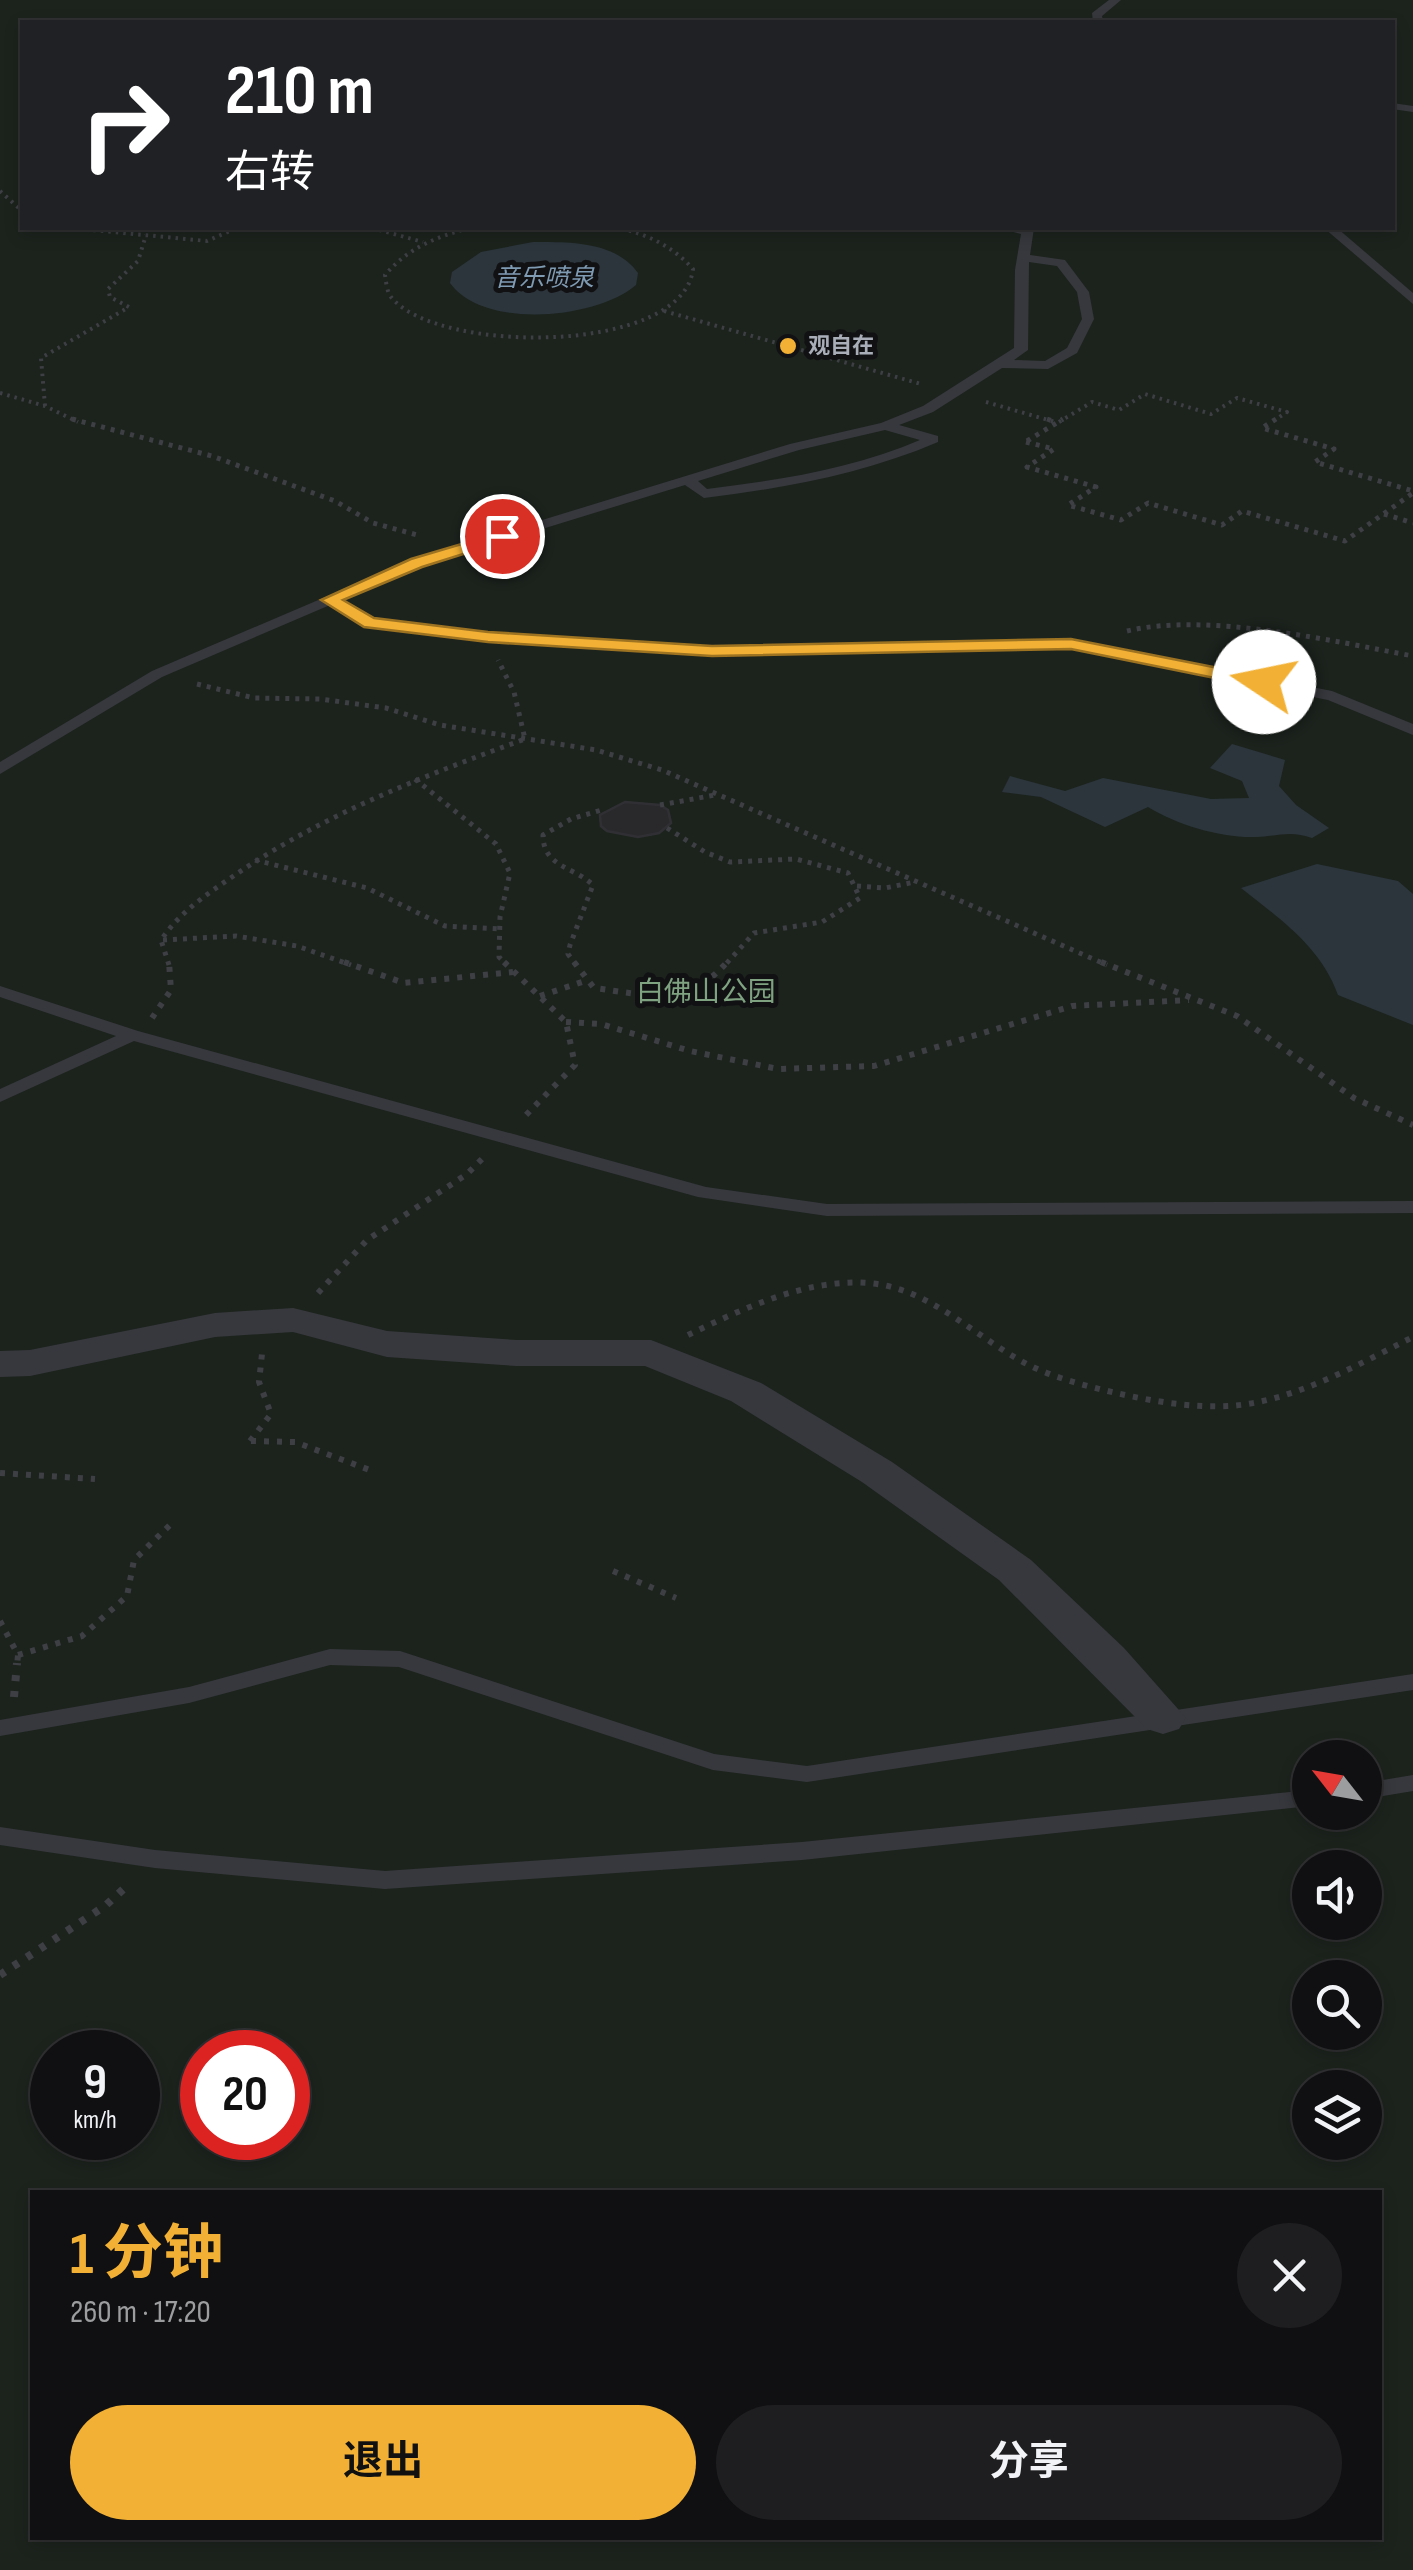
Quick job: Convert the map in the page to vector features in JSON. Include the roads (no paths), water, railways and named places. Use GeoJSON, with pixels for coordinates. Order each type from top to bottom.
{"type":"FeatureCollection","features":[{"type":"Feature","properties":{"kind":"street"},"geometry":{"type":"LineString","coordinates":[[0,1364],[30,1363],[216,1325],[293,1320],[387,1344],[517,1353],[651,1353],[759,1400],[878,1472],[1028,1582],[1163,1718]]}},
{"type":"Feature","properties":{"kind":"lane"},"geometry":{"type":"LineString","coordinates":[[1097,20],[1096,15],[1116,0]]}},
{"type":"Feature","properties":{"kind":"lane"},"geometry":{"type":"LineString","coordinates":[[0,770],[157,674],[416,563],[686,479],[886,426],[955,394],[1022,350],[1027,230]]}},
{"type":"Feature","properties":{"kind":"lane"},"geometry":{"type":"LineString","coordinates":[[1332,230],[1413,300]]}},
{"type":"Feature","properties":{"kind":"lane"},"geometry":{"type":"LineString","coordinates":[[1003,364],[1048,365],[1072,350],[1088,319],[1083,292],[1060,263],[1023,258]]}},
{"type":"Feature","properties":{"kind":"lane"},"geometry":{"type":"LineString","coordinates":[[686,479],[704,494],[756,487],[892,458],[934,439],[886,426]]}},
{"type":"Feature","properties":{"kind":"lane"},"geometry":{"type":"LineString","coordinates":[[330,600],[370,623],[488,637],[712,651],[1071,644],[1332,696],[1413,730]]}},
{"type":"Feature","properties":{"kind":"lane"},"geometry":{"type":"LineString","coordinates":[[0,991],[132,1035],[704,1193],[827,1210],[1413,1207]]}},
{"type":"Feature","properties":{"kind":"lane"},"geometry":{"type":"LineString","coordinates":[[0,1096],[132,1035]]}},
{"type":"Feature","properties":{"kind":"lane"},"geometry":{"type":"LineString","coordinates":[[6,1728],[189,1695],[330,1657],[400,1659],[713,1762],[806,1774],[1413,1682]]}},
{"type":"Feature","properties":{"kind":"lane"},"geometry":{"type":"LineString","coordinates":[[1382,1788],[1413,1783]]}},
{"type":"Feature","properties":{"kind":"lane"},"geometry":{"type":"LineString","coordinates":[[0,1836],[155,1859],[385,1880],[802,1851],[1292,1800]]}},
{"type":"Feature","properties":{"kind":"water","name":"音乐喷泉"},"geometry":{"type":"Polygon","coordinates":[[[533,242],[576,243],[604,249],[628,262],[638,273],[636,285],[595,306],[541,314],[488,308],[466,298],[450,283],[452,272],[481,252],[533,242]]]}},
{"type":"Feature","properties":{"kind":"water"},"geometry":{"type":"Polygon","coordinates":[[[1232,744],[1285,760],[1279,786],[1296,805],[1329,828],[1312,838],[1291,834],[1228,835],[1186,825],[1148,807],[1105,827],[1041,797],[1002,792],[1010,776],[1065,791],[1103,778],[1211,799],[1249,798],[1242,781],[1210,768],[1232,744]]]}},
{"type":"Feature","properties":{"kind":"water"},"geometry":{"type":"Polygon","coordinates":[[[1317,864],[1398,881],[1413,894],[1413,1025],[1338,995],[1310,948],[1241,888],[1317,864]]]}},
{"type":"Feature","properties":{"kind":"place","name":"观自在"},"geometry":{"type":"Point","coordinates":[788,346]}},
{"type":"Feature","properties":{"kind":"park label","name":"白佛山公园"},"geometry":{"type":"Point","coordinates":[706,992]}}]}
